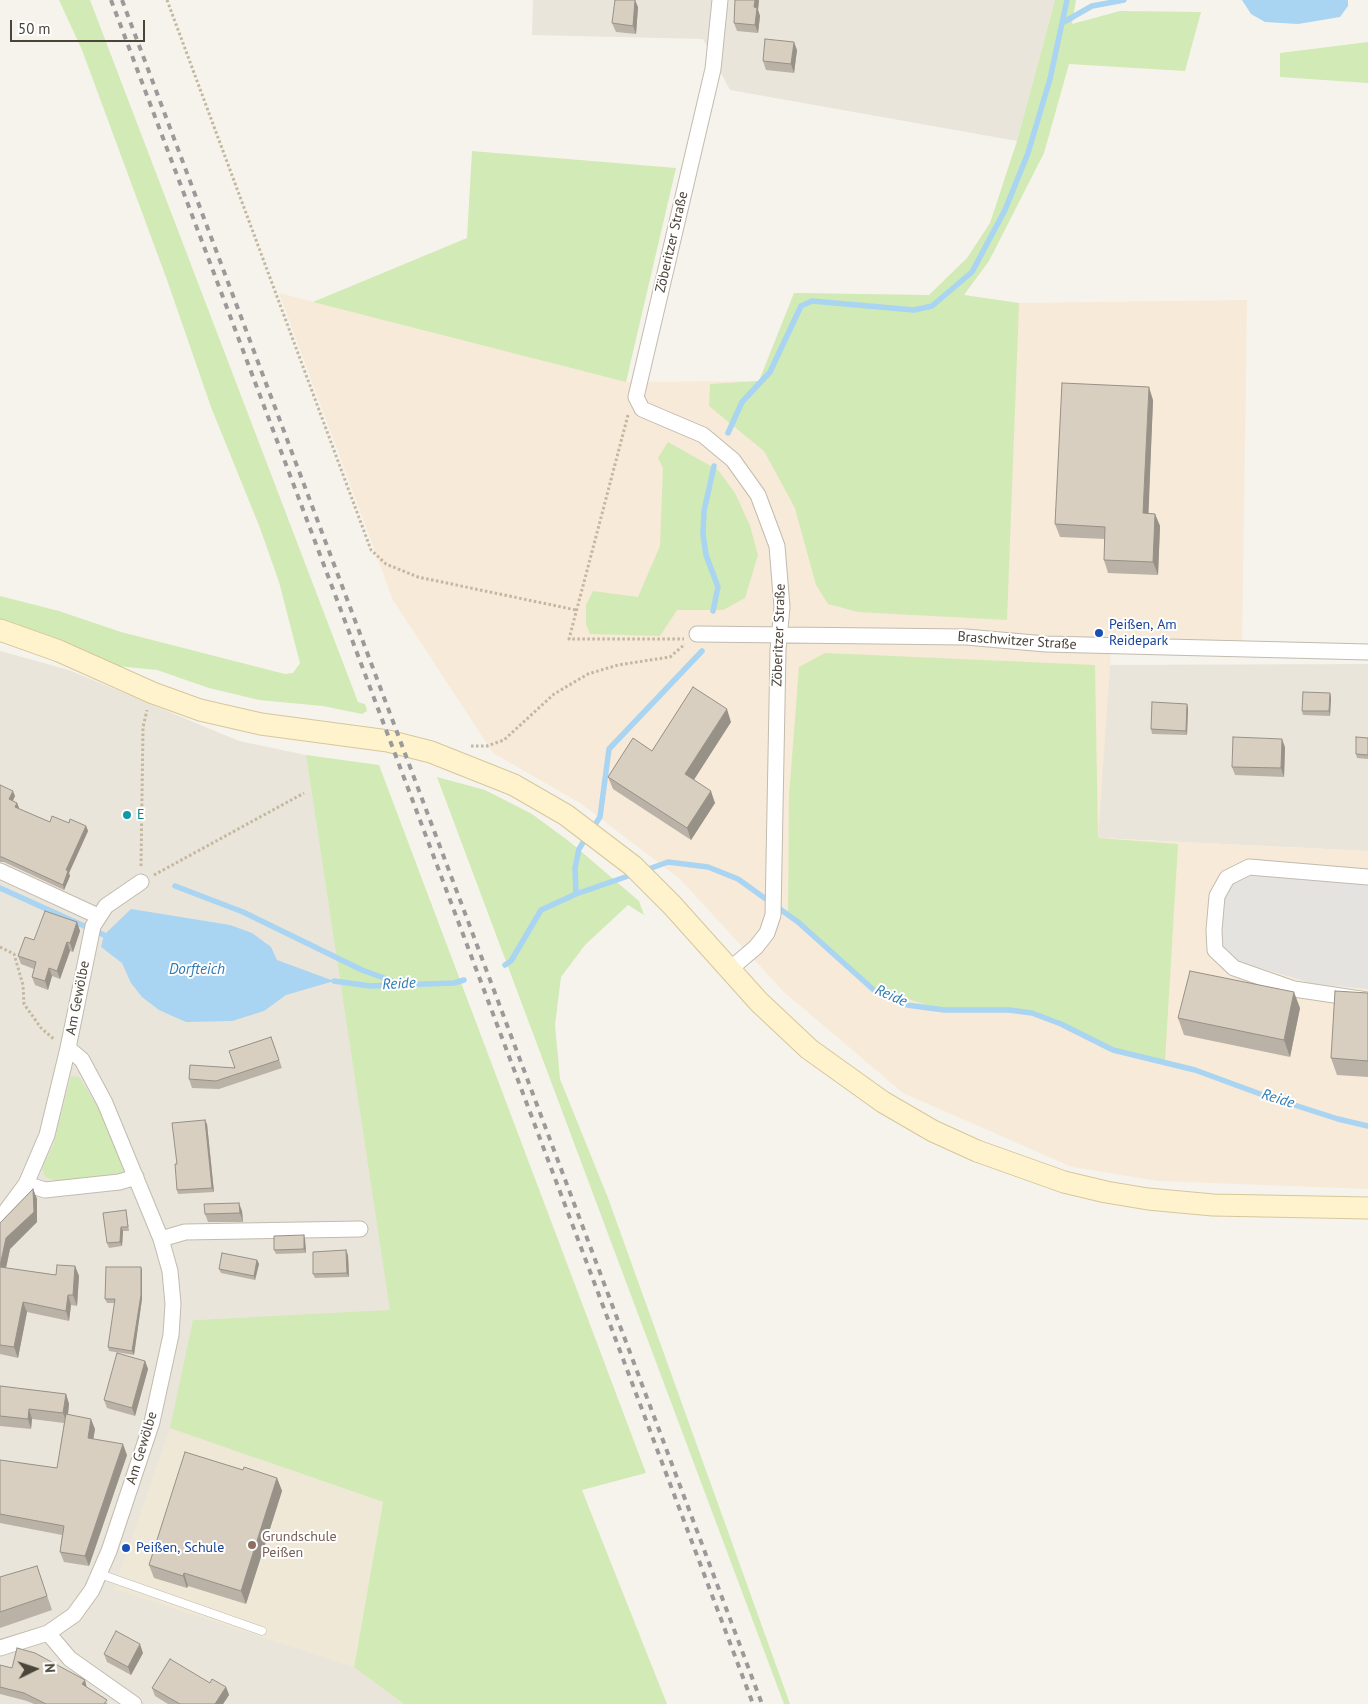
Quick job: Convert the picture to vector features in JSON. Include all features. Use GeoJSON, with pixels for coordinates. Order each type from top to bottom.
{"type":"FeatureCollection","features":[{"type":"Feature","properties":{"kind":"main road"},"geometry":{"type":"LineString","coordinates":[[0,630],[59,651],[153,693],[223,717],[261,724],[365,737],[431,752],[514,785],[584,828],[655,886],[730,970],[809,1049],[870,1093],[933,1131],[976,1151],[1022,1168],[1106,1192],[1148,1199],[1214,1205],[1368,1208]]}},
{"type":"Feature","properties":{"kind":"street","name":"Zöberitzer Straße"},"geometry":{"type":"LineString","coordinates":[[720,0],[713,69],[637,388],[637,403],[642,409],[703,435],[733,460],[747,477],[766,512],[777,546],[782,590],[773,915],[767,933],[756,947],[730,970]]}},
{"type":"Feature","properties":{"kind":"street","name":"Braschwitzer Straße"},"geometry":{"type":"LineString","coordinates":[[697,634],[966,637],[1046,644],[1368,652]]}},
{"type":"Feature","properties":{"kind":"street"},"geometry":{"type":"LineString","coordinates":[[1368,877],[1249,867],[1227,878],[1217,896],[1214,930],[1215,950],[1234,968],[1294,989],[1368,1000]]}},
{"type":"Feature","properties":{"kind":"street"},"geometry":{"type":"LineString","coordinates":[[0,871],[94,926],[106,906],[141,882]]}},
{"type":"Feature","properties":{"kind":"street","name":"Am Gewölbe"},"geometry":{"type":"LineString","coordinates":[[0,1648],[48,1633],[74,1615],[92,1590],[100,1574],[152,1422],[171,1335],[174,1304],[170,1271],[161,1240],[121,1138],[96,1086],[82,1060],[68,1048],[94,926]]}},
{"type":"Feature","properties":{"kind":"street"},"geometry":{"type":"LineString","coordinates":[[0,1219],[26,1184],[47,1135],[68,1048]]}},
{"type":"Feature","properties":{"kind":"street"},"geometry":{"type":"LineString","coordinates":[[26,1184],[45,1190],[119,1182],[136,1177]]}},
{"type":"Feature","properties":{"kind":"street"},"geometry":{"type":"LineString","coordinates":[[161,1240],[185,1232],[360,1229]]}},
{"type":"Feature","properties":{"kind":"street"},"geometry":{"type":"LineString","coordinates":[[48,1633],[70,1659],[134,1704]]}},
{"type":"Feature","properties":{"kind":"lane"},"geometry":{"type":"LineString","coordinates":[[100,1574],[262,1631]]}},
{"type":"Feature","properties":{"kind":"path"},"geometry":{"type":"LineString","coordinates":[[167,0],[371,550],[386,564],[418,577],[576,610]]}},
{"type":"Feature","properties":{"kind":"path"},"geometry":{"type":"LineString","coordinates":[[637,403],[627,416],[569,638],[681,640],[697,634]]}},
{"type":"Feature","properties":{"kind":"path"},"geometry":{"type":"LineString","coordinates":[[463,743],[472,746],[487,746],[504,740],[529,715],[564,687],[588,674],[618,665],[670,657],[697,634]]}},
{"type":"Feature","properties":{"kind":"path"},"geometry":{"type":"LineString","coordinates":[[153,693],[143,728],[141,882],[304,792]]}},
{"type":"Feature","properties":{"kind":"path"},"geometry":{"type":"LineString","coordinates":[[0,947],[14,954],[17,960],[24,1004],[32,1016],[41,1028],[68,1048]]}},
{"type":"Feature","properties":{"kind":"shaded area"},"geometry":{"type":"Polygon","coordinates":[[[533,0],[1055,0],[1017,141],[730,90],[703,39],[532,35],[533,0]]]}},
{"type":"Feature","properties":{"kind":"shaded area"},"geometry":{"type":"Polygon","coordinates":[[[279,293],[627,382],[759,381],[794,293],[963,296],[1019,303],[1247,300],[1242,653],[1111,654],[1098,838],[1368,851],[1368,1189],[1158,1181],[1072,1167],[903,1093],[784,992],[679,878],[580,803],[493,753],[393,600],[279,293]]]}},
{"type":"Feature","properties":{"kind":"shaded area"},"geometry":{"type":"Polygon","coordinates":[[[0,651],[69,670],[239,741],[306,755],[391,1311],[193,1320],[354,1666],[404,1704],[0,1704],[0,651]]]}},
{"type":"Feature","properties":{"kind":"shaded area"},"geometry":{"type":"Polygon","coordinates":[[[1368,664],[1368,851],[1098,838],[1095,665],[1368,664]]]}},
{"type":"Feature","properties":{"kind":"shaded area"},"geometry":{"type":"Polygon","coordinates":[[[1225,873],[1368,875],[1368,989],[1314,984],[1224,957],[1215,911],[1225,873]]]}},
{"type":"Feature","properties":{"kind":"shaded area","name":"Grundschule Peißen"},"geometry":{"type":"Polygon","coordinates":[[[170,1428],[383,1502],[354,1667],[114,1589],[170,1428]]]}},
{"type":"Feature","properties":{"kind":"green space"},"geometry":{"type":"Polygon","coordinates":[[[59,0],[90,0],[358,702],[365,704],[367,711],[362,714],[323,706],[259,700],[209,688],[157,670],[117,666],[65,642],[0,619],[0,596],[59,611],[121,632],[285,674],[293,673],[300,663],[279,582],[260,528],[211,407],[167,280],[82,50],[59,0]]]}},
{"type":"Feature","properties":{"kind":"green space"},"geometry":{"type":"Polygon","coordinates":[[[1055,0],[1076,0],[1072,24],[1120,11],[1201,12],[1185,71],[1069,64],[1044,153],[989,261],[964,295],[1019,303],[1007,620],[858,612],[828,604],[816,585],[795,508],[764,451],[709,406],[710,384],[759,381],[794,293],[929,295],[967,258],[990,223],[1017,141],[1055,0]]]}},
{"type":"Feature","properties":{"kind":"green space"},"geometry":{"type":"Polygon","coordinates":[[[1368,42],[1368,83],[1280,77],[1280,53],[1368,42]]]}},
{"type":"Feature","properties":{"kind":"green space"},"geometry":{"type":"Polygon","coordinates":[[[472,151],[676,168],[626,382],[313,302],[467,238],[472,151]]]}},
{"type":"Feature","properties":{"kind":"green space"},"geometry":{"type":"Polygon","coordinates":[[[668,442],[718,470],[735,493],[750,526],[758,555],[745,598],[723,610],[677,610],[660,636],[590,634],[586,624],[586,605],[593,591],[638,597],[660,546],[663,468],[658,458],[668,442]]]}},
{"type":"Feature","properties":{"kind":"green space"},"geometry":{"type":"Polygon","coordinates":[[[825,653],[1095,665],[1098,838],[1178,844],[1165,1061],[1109,1048],[1056,1019],[1020,1009],[939,1009],[874,988],[788,913],[789,796],[799,667],[825,653]]]}},
{"type":"Feature","properties":{"kind":"green space"},"geometry":{"type":"Polygon","coordinates":[[[306,755],[379,765],[646,1473],[582,1490],[667,1704],[404,1704],[354,1667],[383,1502],[170,1428],[193,1320],[390,1310],[306,755]]]}},
{"type":"Feature","properties":{"kind":"green space"},"geometry":{"type":"Polygon","coordinates":[[[437,777],[485,790],[532,814],[570,842],[639,901],[644,915],[628,905],[585,945],[561,977],[555,1025],[560,1079],[608,1198],[790,1704],[784,1704],[437,777]]]}},
{"type":"Feature","properties":{"kind":"green space"},"geometry":{"type":"Polygon","coordinates":[[[71,1076],[79,1077],[100,1111],[126,1172],[61,1182],[45,1177],[42,1167],[53,1146],[71,1076]]]}},
{"type":"Feature","properties":{"kind":"water"},"geometry":{"type":"Polygon","coordinates":[[[1242,0],[1348,0],[1348,6],[1340,17],[1298,24],[1265,22],[1251,14],[1242,0]]]}},
{"type":"Feature","properties":{"kind":"water","name":"Dorfteich"},"geometry":{"type":"Polygon","coordinates":[[[131,909],[230,925],[252,933],[271,947],[277,960],[334,981],[286,995],[264,1011],[232,1021],[186,1022],[159,1010],[142,997],[131,983],[122,963],[101,947],[104,935],[131,909]]]}},
{"type":"Feature","properties":{"kind":"building"},"geometry":{"type":"Polygon","coordinates":[[[615,0],[635,0],[633,26],[612,23],[615,0]]]}},
{"type":"Feature","properties":{"kind":"building"},"geometry":{"type":"Polygon","coordinates":[[[735,0],[755,0],[754,7],[757,8],[755,25],[734,23],[735,0]]]}},
{"type":"Feature","properties":{"kind":"building"},"geometry":{"type":"Polygon","coordinates":[[[765,39],[794,42],[791,64],[763,61],[765,39]]]}},
{"type":"Feature","properties":{"kind":"building"},"geometry":{"type":"Polygon","coordinates":[[[1062,383],[1149,387],[1143,513],[1155,514],[1153,562],[1104,560],[1105,527],[1055,524],[1062,383]]]}},
{"type":"Feature","properties":{"kind":"building"},"geometry":{"type":"Polygon","coordinates":[[[693,687],[727,709],[685,774],[711,791],[687,828],[608,777],[633,738],[652,751],[693,687]]]}},
{"type":"Feature","properties":{"kind":"building"},"geometry":{"type":"Polygon","coordinates":[[[1303,692],[1330,693],[1329,711],[1302,711],[1303,692]]]}},
{"type":"Feature","properties":{"kind":"building"},"geometry":{"type":"Polygon","coordinates":[[[1152,702],[1187,704],[1186,731],[1151,729],[1152,702]]]}},
{"type":"Feature","properties":{"kind":"building"},"geometry":{"type":"Polygon","coordinates":[[[1233,737],[1282,739],[1281,768],[1232,767],[1233,737]]]}},
{"type":"Feature","properties":{"kind":"building"},"geometry":{"type":"Polygon","coordinates":[[[1356,737],[1368,738],[1368,755],[1356,754],[1356,737]]]}},
{"type":"Feature","properties":{"kind":"building"},"geometry":{"type":"Polygon","coordinates":[[[0,785],[13,791],[9,799],[17,803],[15,807],[50,822],[52,816],[69,823],[70,819],[86,826],[66,870],[68,871],[63,885],[0,857],[0,785]]]}},
{"type":"Feature","properties":{"kind":"building"},"geometry":{"type":"Polygon","coordinates":[[[45,911],[77,922],[70,943],[67,942],[57,971],[49,968],[45,981],[32,977],[36,962],[18,956],[25,937],[34,940],[45,911]]]}},
{"type":"Feature","properties":{"kind":"building"},"geometry":{"type":"Polygon","coordinates":[[[1190,971],[1294,992],[1284,1040],[1178,1018],[1190,971]]]}},
{"type":"Feature","properties":{"kind":"building"},"geometry":{"type":"Polygon","coordinates":[[[1335,991],[1368,993],[1368,1061],[1331,1058],[1335,991]]]}},
{"type":"Feature","properties":{"kind":"building"},"geometry":{"type":"Polygon","coordinates":[[[271,1037],[279,1060],[216,1081],[189,1079],[190,1065],[235,1068],[229,1051],[271,1037]]]}},
{"type":"Feature","properties":{"kind":"building"},"geometry":{"type":"Polygon","coordinates":[[[205,1120],[212,1188],[177,1190],[175,1164],[177,1164],[172,1123],[205,1120]]]}},
{"type":"Feature","properties":{"kind":"building"},"geometry":{"type":"Polygon","coordinates":[[[33,1189],[34,1212],[6,1238],[0,1266],[0,1223],[33,1189]]]}},
{"type":"Feature","properties":{"kind":"building"},"geometry":{"type":"Polygon","coordinates":[[[239,1203],[240,1213],[205,1214],[204,1204],[239,1203]]]}},
{"type":"Feature","properties":{"kind":"building"},"geometry":{"type":"Polygon","coordinates":[[[126,1210],[128,1227],[121,1227],[120,1242],[107,1243],[103,1213],[126,1210]]]}},
{"type":"Feature","properties":{"kind":"building"},"geometry":{"type":"Polygon","coordinates":[[[304,1235],[304,1249],[274,1250],[274,1236],[304,1235]]]}},
{"type":"Feature","properties":{"kind":"building"},"geometry":{"type":"Polygon","coordinates":[[[346,1250],[347,1273],[313,1274],[313,1252],[346,1250]]]}},
{"type":"Feature","properties":{"kind":"building"},"geometry":{"type":"Polygon","coordinates":[[[222,1253],[257,1260],[254,1276],[219,1269],[222,1253]]]}},
{"type":"Feature","properties":{"kind":"building"},"geometry":{"type":"Polygon","coordinates":[[[57,1265],[75,1266],[73,1295],[68,1295],[66,1311],[23,1302],[14,1347],[0,1345],[0,1267],[56,1275],[57,1265]]]}},
{"type":"Feature","properties":{"kind":"building"},"geometry":{"type":"Polygon","coordinates":[[[106,1267],[141,1267],[141,1295],[132,1351],[108,1347],[115,1299],[105,1299],[106,1267]]]}},
{"type":"Feature","properties":{"kind":"building"},"geometry":{"type":"Polygon","coordinates":[[[117,1353],[145,1361],[132,1408],[104,1400],[117,1353]]]}},
{"type":"Feature","properties":{"kind":"building"},"geometry":{"type":"Polygon","coordinates":[[[0,1386],[66,1394],[63,1413],[29,1409],[28,1419],[0,1416],[0,1386]]]}},
{"type":"Feature","properties":{"kind":"building"},"geometry":{"type":"Polygon","coordinates":[[[66,1414],[91,1419],[88,1438],[123,1444],[85,1556],[60,1552],[64,1526],[0,1514],[0,1460],[57,1468],[66,1414]]]}},
{"type":"Feature","properties":{"kind":"building"},"geometry":{"type":"Polygon","coordinates":[[[185,1452],[243,1470],[244,1467],[277,1478],[241,1591],[184,1573],[183,1576],[149,1565],[185,1452]]]}},
{"type":"Feature","properties":{"kind":"building"},"geometry":{"type":"Polygon","coordinates":[[[37,1566],[47,1596],[0,1612],[0,1577],[37,1566]]]}},
{"type":"Feature","properties":{"kind":"building"},"geometry":{"type":"Polygon","coordinates":[[[116,1631],[140,1644],[128,1667],[104,1654],[116,1631]]]}},
{"type":"Feature","properties":{"kind":"building"},"geometry":{"type":"Polygon","coordinates":[[[17,1648],[35,1653],[85,1680],[82,1684],[107,1700],[104,1704],[46,1704],[24,1693],[0,1687],[0,1665],[12,1668],[17,1648]]]}},
{"type":"Feature","properties":{"kind":"building"},"geometry":{"type":"Polygon","coordinates":[[[170,1659],[210,1683],[212,1679],[226,1687],[215,1704],[180,1704],[152,1688],[170,1659]]]}},
{"type":"Feature","properties":{"kind":"waterway"},"geometry":{"type":"LineString","coordinates":[[1062,23],[1067,0]]}},
{"type":"Feature","properties":{"kind":"waterway"},"geometry":{"type":"LineString","coordinates":[[728,433],[742,402],[770,372],[801,306],[812,301],[914,310],[932,306],[972,272],[1005,210],[1028,153],[1050,79],[1062,23],[1092,6],[1124,0]]}},
{"type":"Feature","properties":{"kind":"waterway"},"geometry":{"type":"LineString","coordinates":[[713,611],[718,587],[706,555],[703,534],[704,511],[714,466]]}},
{"type":"Feature","properties":{"kind":"waterway"},"geometry":{"type":"LineString","coordinates":[[592,829],[600,817],[609,749],[702,651]]}},
{"type":"Feature","properties":{"kind":"waterway"},"geometry":{"type":"LineString","coordinates":[[576,894],[575,868],[579,849],[587,836]]}},
{"type":"Feature","properties":{"kind":"waterway","name":"Reide"},"geometry":{"type":"LineString","coordinates":[[643,871],[668,862],[708,867],[738,879],[798,922],[876,992],[907,1005],[944,1010],[1009,1010],[1032,1013],[1061,1024],[1113,1050],[1195,1070],[1263,1095],[1338,1119],[1368,1126]]}},
{"type":"Feature","properties":{"kind":"waterway","name":"Reide"},"geometry":{"type":"LineString","coordinates":[[505,965],[511,961],[541,910],[576,894],[634,874]]}},
{"type":"Feature","properties":{"kind":"waterway"},"geometry":{"type":"LineString","coordinates":[[175,886],[243,912],[362,970],[403,985]]}},
{"type":"Feature","properties":{"kind":"waterway","name":"Reide"},"geometry":{"type":"LineString","coordinates":[[0,888],[104,935]]}},
{"type":"Feature","properties":{"kind":"waterway","name":"Reide"},"geometry":{"type":"LineString","coordinates":[[334,981],[370,986],[454,983],[464,980]]}},
{"type":"Feature","properties":{"kind":"railway"},"geometry":{"type":"LineString","coordinates":[[111,0],[753,1704]]}},
{"type":"Feature","properties":{"kind":"railway"},"geometry":{"type":"LineString","coordinates":[[122,0],[762,1704]]}},
{"type":"Feature","properties":{"kind":"place","name":"Peißen, Am Reidepark"},"geometry":{"type":"Point","coordinates":[1099,633]}},
{"type":"Feature","properties":{"kind":"place","name":"E"},"geometry":{"type":"Point","coordinates":[127,815]}},
{"type":"Feature","properties":{"kind":"place","name":"Grundschule Peißen"},"geometry":{"type":"Point","coordinates":[252,1545]}},
{"type":"Feature","properties":{"kind":"place","name":"Peißen, Schule"},"geometry":{"type":"Point","coordinates":[126,1548]}}]}
